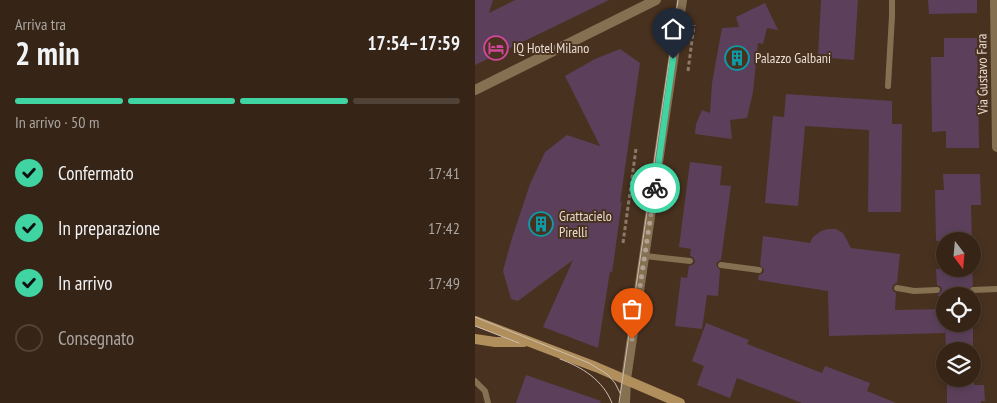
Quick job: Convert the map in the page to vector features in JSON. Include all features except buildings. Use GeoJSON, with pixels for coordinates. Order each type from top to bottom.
{"type":"FeatureCollection","features":[{"type":"Feature","properties":{"kind":"street"},"geometry":{"type":"LineString","coordinates":[[475,90],[656,0]]}},
{"type":"Feature","properties":{"kind":"street"},"geometry":{"type":"LineString","coordinates":[[625,403],[626,379],[682,0]]}},
{"type":"Feature","properties":{"kind":"street","name":"Via Gustavo Fara"},"geometry":{"type":"LineString","coordinates":[[995,0],[997,147]]}},
{"type":"Feature","properties":{"kind":"street"},"geometry":{"type":"LineString","coordinates":[[475,321],[626,379],[680,403]]}},
{"type":"Feature","properties":{"kind":"street"},"geometry":{"type":"LineString","coordinates":[[475,339],[495,342],[533,343]]}},
{"type":"Feature","properties":{"kind":"lane"},"geometry":{"type":"LineString","coordinates":[[888,86],[892,0]]}},
{"type":"Feature","properties":{"kind":"lane"},"geometry":{"type":"LineString","coordinates":[[645,256],[690,262]]}},
{"type":"Feature","properties":{"kind":"lane"},"geometry":{"type":"LineString","coordinates":[[721,265],[759,270]]}},
{"type":"Feature","properties":{"kind":"lane"},"geometry":{"type":"LineString","coordinates":[[897,288],[915,291],[936,290]]}},
{"type":"Feature","properties":{"kind":"lane"},"geometry":{"type":"LineString","coordinates":[[981,290],[997,289]]}},
{"type":"Feature","properties":{"kind":"lane"},"geometry":{"type":"LineString","coordinates":[[475,381],[485,391],[488,403]]}},
{"type":"Feature","properties":{"kind":"path"},"geometry":{"type":"LineString","coordinates":[[688,71],[694,25]]}},
{"type":"Feature","properties":{"kind":"path"},"geometry":{"type":"LineString","coordinates":[[623,242],[636,149]]}},
{"type":"Feature","properties":{"kind":"tram line"},"geometry":{"type":"LineString","coordinates":[[619,403],[678,0]]}},
{"type":"Feature","properties":{"kind":"tram line"},"geometry":{"type":"LineString","coordinates":[[475,317],[589,363],[607,374],[615,383],[620,393]]}},
{"type":"Feature","properties":{"kind":"tram line"},"geometry":{"type":"LineString","coordinates":[[475,326],[519,343]]}},
{"type":"Feature","properties":{"kind":"tram line"},"geometry":{"type":"LineString","coordinates":[[560,359],[591,375],[603,388],[612,403]]}},
{"type":"Feature","properties":{"kind":"way so far"},"geometry":{"type":"LineString","coordinates":[[632,339],[655,188]]}},
{"type":"Feature","properties":{"kind":"place","name":"IQ Hotel Milano"},"geometry":{"type":"Point","coordinates":[496,48]}},
{"type":"Feature","properties":{"kind":"place","name":"Palazzo Galbani"},"geometry":{"type":"Point","coordinates":[737,58]}},
{"type":"Feature","properties":{"kind":"place","name":"Grattacielo Pirelli"},"geometry":{"type":"Point","coordinates":[541,224]}},
{"type":"Feature","properties":{"kind":"route"},"geometry":{"type":"LineString","coordinates":[[655,188],[673,59]]}}]}
